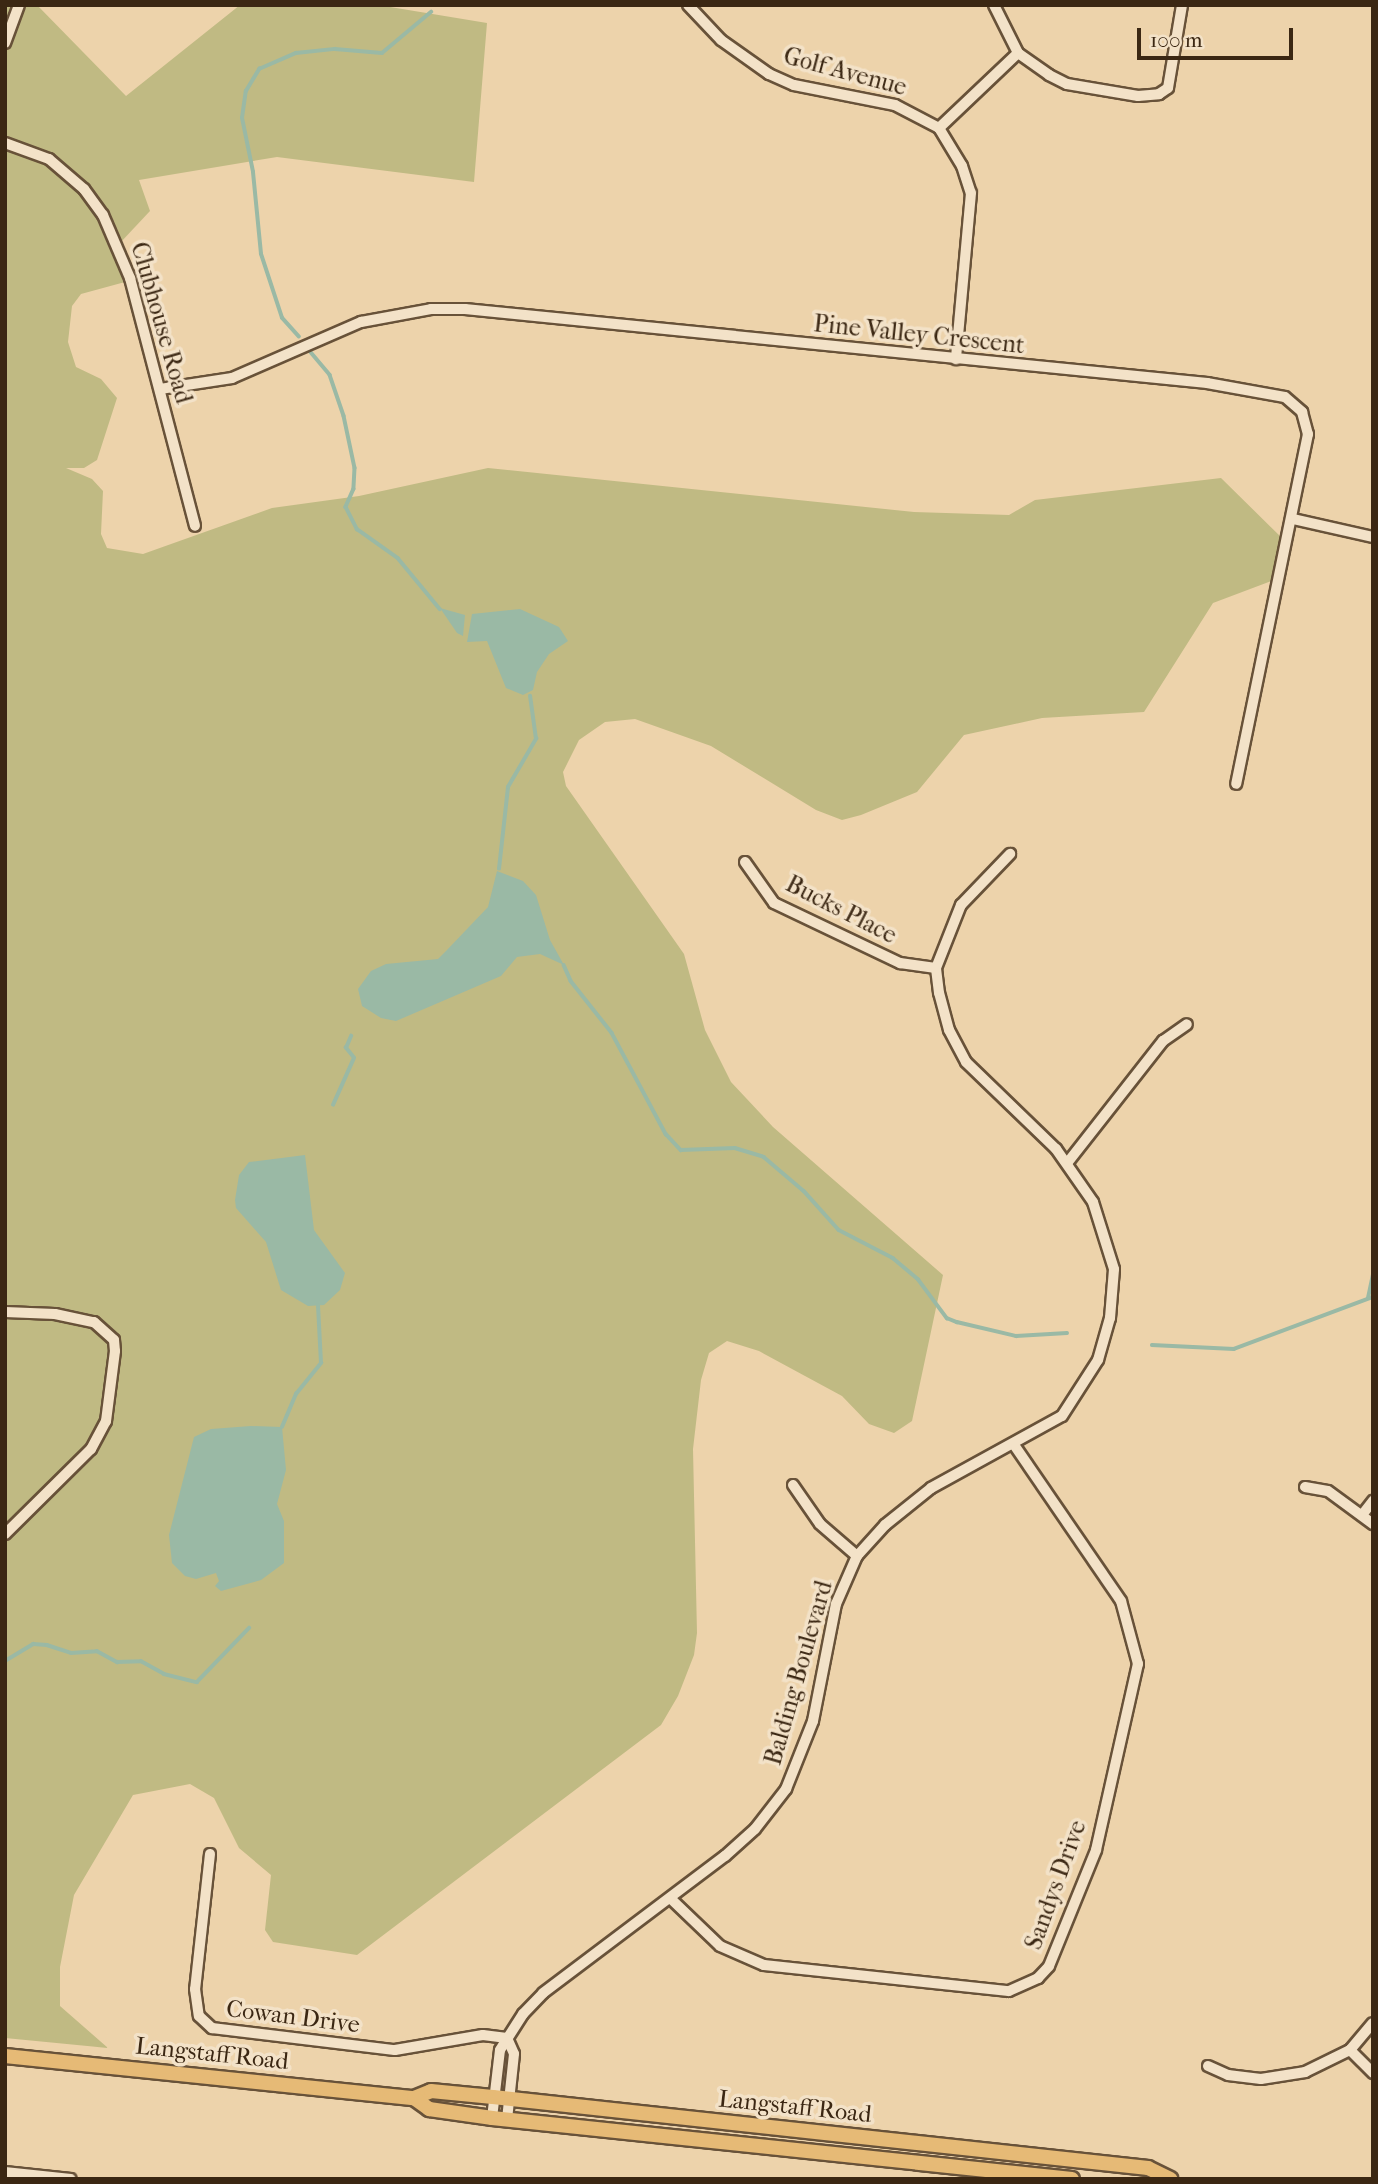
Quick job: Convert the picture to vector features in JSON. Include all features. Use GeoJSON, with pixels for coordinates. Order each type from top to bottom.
{"type":"FeatureCollection","features":[{"type":"Feature","properties":{"kind":"main road","name":"Langstaff Road"},"geometry":{"type":"LineString","coordinates":[[5,2056],[414,2098],[430,2091],[501,2098],[1148,2168],[1171,2179]]}},
{"type":"Feature","properties":{"kind":"main road","name":"Langstaff Road"},"geometry":{"type":"LineString","coordinates":[[414,2098],[429,2109],[507,2120],[1072,2179]]}},
{"type":"Feature","properties":{"kind":"street"},"geometry":{"type":"LineString","coordinates":[[5,43],[19,5]]}},
{"type":"Feature","properties":{"kind":"street","name":"Golf Avenue"},"geometry":{"type":"LineString","coordinates":[[688,5],[721,40],[769,74],[794,85],[895,105],[939,128]]}},
{"type":"Feature","properties":{"kind":"street"},"geometry":{"type":"LineString","coordinates":[[994,5],[1018,53],[1067,84],[1138,96],[1159,94],[1172,78],[1182,5]]}},
{"type":"Feature","properties":{"kind":"street"},"geometry":{"type":"LineString","coordinates":[[956,359],[971,193],[962,166],[939,128],[1018,53]]}},
{"type":"Feature","properties":{"kind":"street","name":"Clubhouse Road"},"geometry":{"type":"LineString","coordinates":[[5,143],[49,159],[84,189],[103,215],[130,278],[195,526]]}},
{"type":"Feature","properties":{"kind":"street","name":"Pine Valley Crescent"},"geometry":{"type":"LineString","coordinates":[[160,390],[232,378],[330,333],[431,309],[495,311],[1207,383],[1285,397],[1302,412],[1308,434],[1293,519],[1236,784]]}},
{"type":"Feature","properties":{"kind":"street"},"geometry":{"type":"LineString","coordinates":[[1293,519],[1373,537]]}},
{"type":"Feature","properties":{"kind":"street"},"geometry":{"type":"LineString","coordinates":[[936,968],[961,905],[1010,854]]}},
{"type":"Feature","properties":{"kind":"street","name":"Bucks Place"},"geometry":{"type":"LineString","coordinates":[[745,862],[774,903],[900,963],[936,968]]}},
{"type":"Feature","properties":{"kind":"street","name":"Balding Boulevard"},"geometry":{"type":"LineString","coordinates":[[507,2038],[543,1993],[670,1898],[755,1829],[786,1789],[813,1721],[836,1604],[857,1556],[893,1518],[931,1488],[1015,1446],[1062,1416],[1081,1393],[1098,1360],[1110,1318],[1114,1269],[1109,1242],[1093,1202],[1068,1162],[966,1062],[948,1030],[936,968]]}},
{"type":"Feature","properties":{"kind":"street"},"geometry":{"type":"LineString","coordinates":[[1068,1162],[1163,1041],[1187,1024]]}},
{"type":"Feature","properties":{"kind":"street"},"geometry":{"type":"LineString","coordinates":[[5,1312],[55,1314],[94,1322],[114,1340],[115,1351],[106,1421],[91,1449],[5,1534]]}},
{"type":"Feature","properties":{"kind":"street","name":"Sandys Drive"},"geometry":{"type":"LineString","coordinates":[[670,1898],[720,1946],[764,1965],[1009,1991],[1038,1978],[1049,1966],[1096,1850],[1138,1664],[1121,1601],[1015,1446]]}},
{"type":"Feature","properties":{"kind":"street"},"geometry":{"type":"LineString","coordinates":[[793,1485],[820,1524],[857,1556]]}},
{"type":"Feature","properties":{"kind":"street"},"geometry":{"type":"LineString","coordinates":[[1305,1487],[1328,1491],[1373,1524]]}},
{"type":"Feature","properties":{"kind":"street"},"geometry":{"type":"LineString","coordinates":[[1362,1516],[1373,1501]]}},
{"type":"Feature","properties":{"kind":"street","name":"Cowan Drive"},"geometry":{"type":"LineString","coordinates":[[210,1854],[195,1989],[199,2016],[212,2028],[395,2050],[483,2035],[507,2038]]}},
{"type":"Feature","properties":{"kind":"street"},"geometry":{"type":"LineString","coordinates":[[1208,2066],[1228,2075],[1282,2077],[1317,2067],[1350,2050],[1373,2024]]}},
{"type":"Feature","properties":{"kind":"street"},"geometry":{"type":"LineString","coordinates":[[492,2118],[514,2054],[507,2038]]}},
{"type":"Feature","properties":{"kind":"street"},"geometry":{"type":"LineString","coordinates":[[1350,2050],[1373,2073]]}},
{"type":"Feature","properties":{"kind":"street"},"geometry":{"type":"LineString","coordinates":[[501,2098],[507,2120]]}},
{"type":"Feature","properties":{"kind":"street"},"geometry":{"type":"LineString","coordinates":[[1066,2178],[1070,2160]]}},
{"type":"Feature","properties":{"kind":"street"},"geometry":{"type":"LineString","coordinates":[[5,2172],[71,2179]]}},
{"type":"Feature","properties":{"kind":"shaded area"},"geometry":{"type":"Polygon","coordinates":[[[5,5],[37,5],[126,96],[240,5],[378,5],[487,23],[474,182],[277,157],[139,180],[150,211],[120,243],[128,270],[125,282],[81,294],[72,306],[68,342],[76,367],[101,379],[117,398],[97,460],[84,468],[66,468],[92,479],[103,491],[101,534],[107,548],[143,554],[272,508],[359,496],[488,468],[914,512],[1009,515],[1035,500],[1221,478],[1283,539],[1282,577],[1213,603],[1144,712],[1042,718],[964,735],[917,792],[861,815],[842,820],[816,810],[711,746],[635,719],[605,722],[579,740],[563,772],[566,786],[684,954],[705,1030],[731,1082],[773,1127],[943,1275],[912,1421],[894,1433],[869,1424],[842,1396],[759,1351],[727,1341],[709,1353],[701,1380],[693,1449],[697,1633],[694,1655],[678,1696],[661,1725],[357,1955],[273,1942],[265,1930],[271,1875],[239,1848],[214,1798],[190,1784],[133,1795],[74,1895],[60,1967],[60,2006],[108,2048],[5,2038],[5,5]]]}},
{"type":"Feature","properties":{"kind":"shaded area"},"geometry":{"type":"Polygon","coordinates":[[[440,608],[465,615],[463,636],[457,633],[440,608]]]}},
{"type":"Feature","properties":{"kind":"shaded area"},"geometry":{"type":"Polygon","coordinates":[[[520,609],[559,627],[568,641],[549,654],[537,672],[533,690],[523,695],[506,688],[487,641],[467,642],[472,614],[520,609]]]}},
{"type":"Feature","properties":{"kind":"shaded area"},"geometry":{"type":"Polygon","coordinates":[[[497,871],[523,881],[536,895],[550,940],[564,965],[540,954],[517,957],[501,976],[396,1021],[381,1018],[362,1006],[358,989],[371,971],[386,964],[438,959],[446,951],[488,907],[497,871]]]}},
{"type":"Feature","properties":{"kind":"shaded area"},"geometry":{"type":"Polygon","coordinates":[[[305,1155],[314,1230],[345,1273],[340,1290],[324,1305],[308,1306],[281,1290],[266,1242],[236,1208],[239,1175],[249,1162],[305,1155]]]}},
{"type":"Feature","properties":{"kind":"shaded area"},"geometry":{"type":"Polygon","coordinates":[[[282,1427],[286,1470],[277,1504],[284,1521],[284,1563],[261,1580],[221,1591],[215,1586],[219,1581],[216,1573],[196,1579],[185,1576],[172,1563],[169,1535],[194,1437],[211,1429],[282,1427]]]}},
{"type":"Feature","properties":{"kind":"waterway"},"geometry":{"type":"LineString","coordinates":[[299,337],[282,318],[261,254],[253,172],[242,118],[246,91],[259,69],[296,53],[335,49],[382,53],[431,12]]}},
{"type":"Feature","properties":{"kind":"waterway"},"geometry":{"type":"LineString","coordinates":[[310,351],[330,375],[344,416],[355,468],[354,489],[346,507],[357,529],[398,558],[440,609]]}},
{"type":"Feature","properties":{"kind":"waterway"},"geometry":{"type":"LineString","coordinates":[[499,869],[508,787],[536,739],[530,696]]}},
{"type":"Feature","properties":{"kind":"waterway"},"geometry":{"type":"LineString","coordinates":[[564,965],[571,981],[612,1033],[666,1134],[681,1150],[735,1148],[764,1157],[804,1191],[839,1230],[893,1258],[918,1279],[947,1318],[1016,1336],[1067,1333]]}},
{"type":"Feature","properties":{"kind":"waterway"},"geometry":{"type":"LineString","coordinates":[[333,1105],[354,1058],[346,1048],[351,1036]]}},
{"type":"Feature","properties":{"kind":"waterway"},"geometry":{"type":"LineString","coordinates":[[1368,1298],[1373,1274]]}},
{"type":"Feature","properties":{"kind":"waterway"},"geometry":{"type":"LineString","coordinates":[[1152,1345],[1234,1349],[1373,1297]]}},
{"type":"Feature","properties":{"kind":"waterway"},"geometry":{"type":"LineString","coordinates":[[282,1427],[296,1394],[321,1363],[318,1306]]}},
{"type":"Feature","properties":{"kind":"waterway"},"geometry":{"type":"LineString","coordinates":[[5,1661],[33,1644],[47,1645],[71,1653],[97,1651],[117,1662],[141,1661],[164,1674],[197,1682],[249,1628]]}}]}
